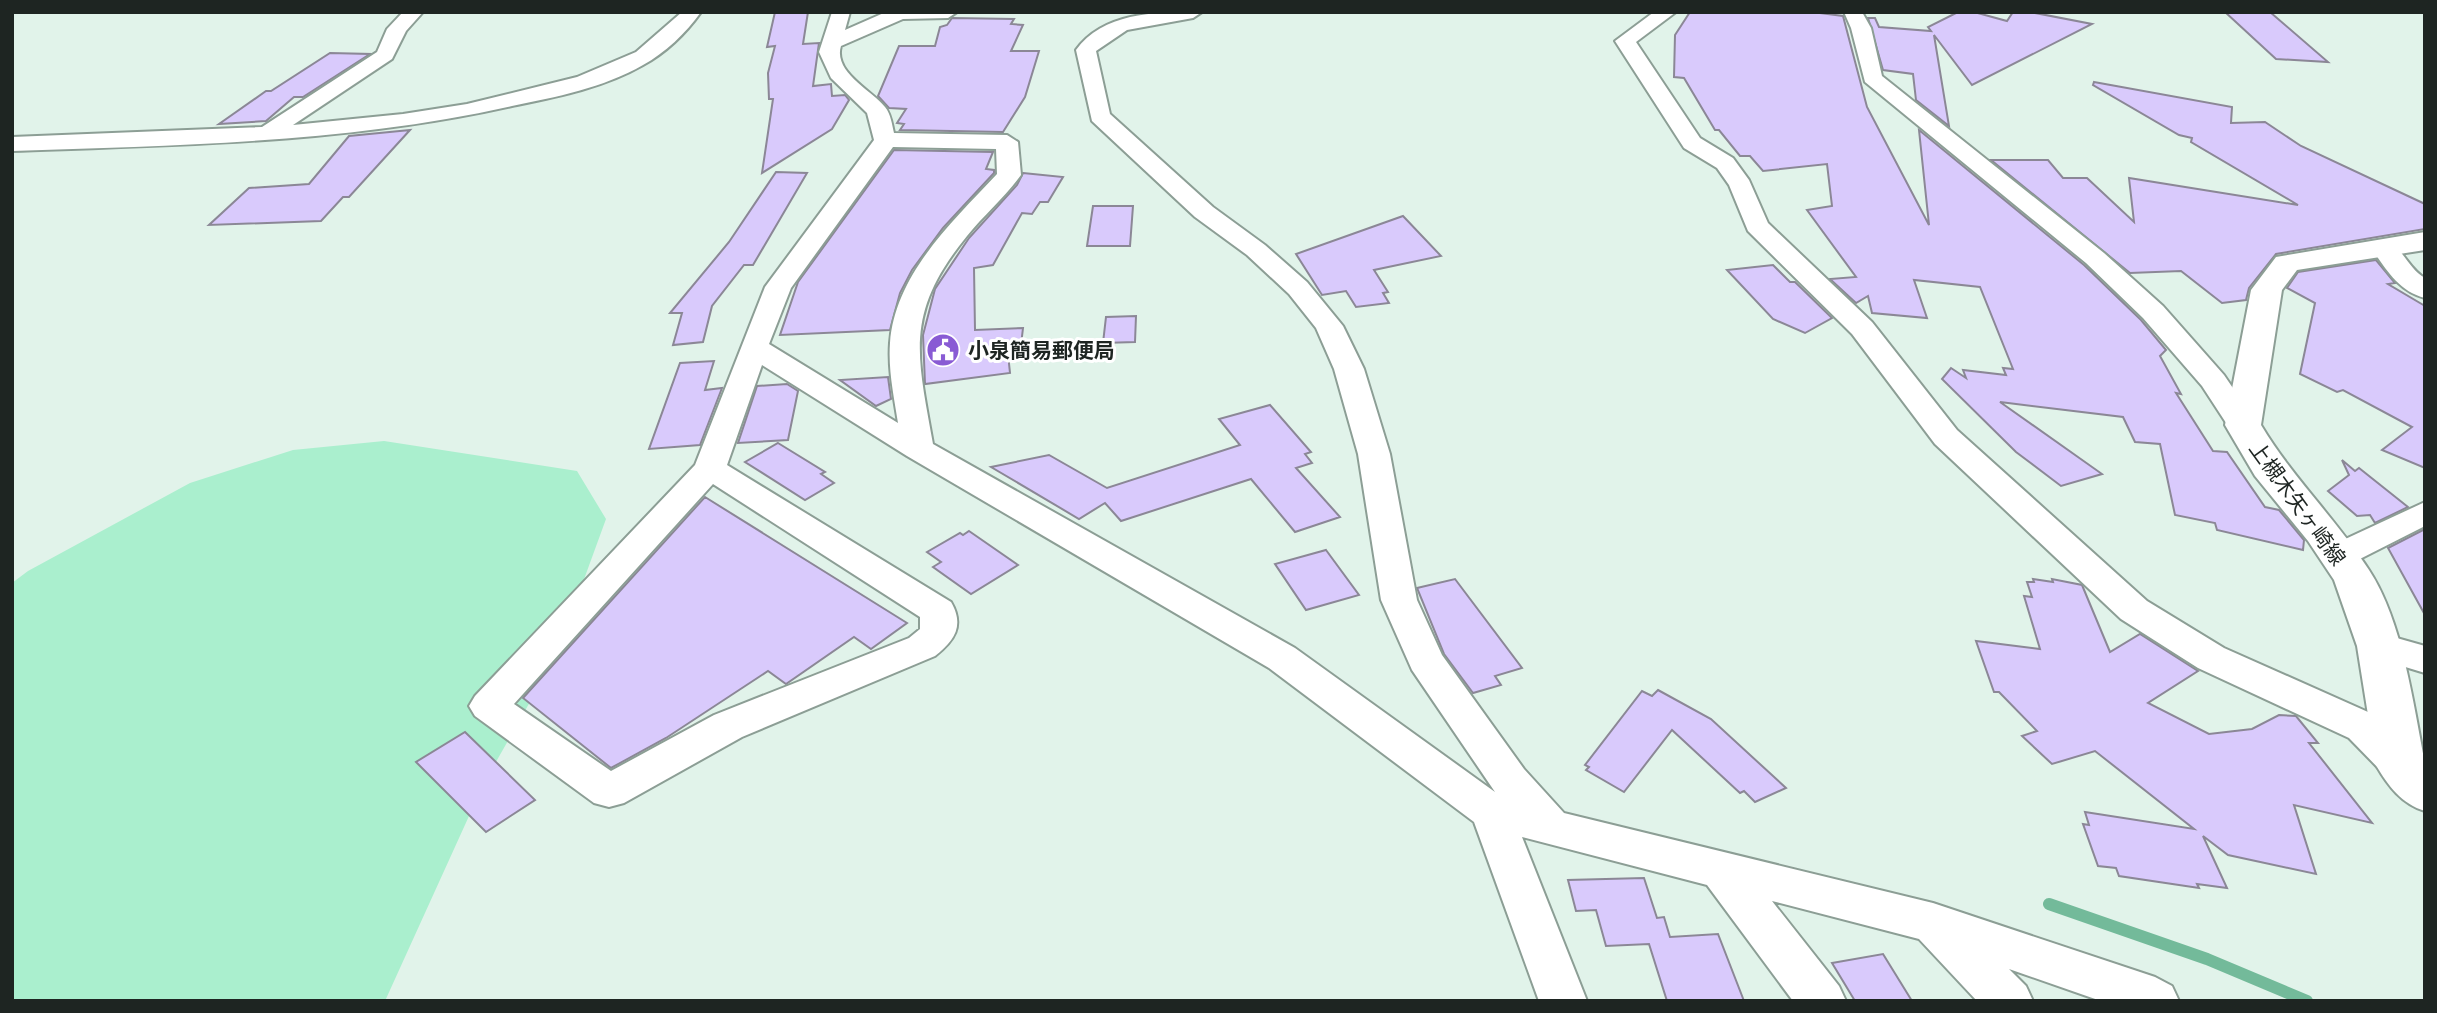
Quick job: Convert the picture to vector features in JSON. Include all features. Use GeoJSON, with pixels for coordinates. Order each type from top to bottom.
{"type":"FeatureCollection","features":[{"type":"Feature","properties":{"kind":"main road","name":"上槻木矢ヶ崎線"},"geometry":{"type":"LineString","coordinates":[[2400,765],[2379,646],[2354,579],[2322,532],[2268,468],[2242,425],[2267,290],[2287,263],[2425,241]]}},
{"type":"Feature","properties":{"kind":"main road"},"geometry":{"type":"LineString","coordinates":[[2400,765],[2425,792]]}},
{"type":"Feature","properties":{"kind":"street"},"geometry":{"type":"LineString","coordinates":[[265,134],[385,55],[397,29],[414,12]]}},
{"type":"Feature","properties":{"kind":"street"},"geometry":{"type":"LineString","coordinates":[[12,144],[265,134],[380,125],[447,115],[587,83],[638,60],[692,12]]}},
{"type":"Feature","properties":{"kind":"street"},"geometry":{"type":"LineString","coordinates":[[833,42],[900,12]]}},
{"type":"Feature","properties":{"kind":"street"},"geometry":{"type":"LineString","coordinates":[[710,468],[938,611],[939,634],[922,647],[728,726],[609,791],[489,706],[710,468],[778,287],[875,158],[885,140],[877,111],[838,74],[829,52],[841,13],[948,12]]}},
{"type":"Feature","properties":{"kind":"street"},"geometry":{"type":"LineString","coordinates":[[1193,12],[1115,28],[1097,36],[1086,50],[1100,116],[1204,212],[1256,250],[1298,288],[1329,326],[1349,369],[1374,454],[1399,600],[1425,660],[1509,780],[1553,830]]}},
{"type":"Feature","properties":{"kind":"street"},"geometry":{"type":"LineString","coordinates":[[1667,12],[1625,41],[1684,132],[1692,143],[1726,163],[1741,185],[1757,226],[1862,328],[1945,437],[2134,610],[2211,658],[2363,727],[2400,765]]}},
{"type":"Feature","properties":{"kind":"street"},"geometry":{"type":"LineString","coordinates":[[1853,12],[1861,28],[1872,78],[2085,249],[2153,312],[2214,381],[2242,425]]}},
{"type":"Feature","properties":{"kind":"street"},"geometry":{"type":"LineString","coordinates":[[885,140],[1007,142],[1009,175],[942,250],[912,301],[903,342],[918,449]]}},
{"type":"Feature","properties":{"kind":"street"},"geometry":{"type":"LineString","coordinates":[[2385,248],[2407,279],[2425,290]]}},
{"type":"Feature","properties":{"kind":"street"},"geometry":{"type":"LineString","coordinates":[[754,347],[918,449],[1282,658],[1491,812],[1553,830],[1933,923],[2138,992],[2155,1001]]}},
{"type":"Feature","properties":{"kind":"street"},"geometry":{"type":"LineString","coordinates":[[2338,556],[2425,512]]}},
{"type":"Feature","properties":{"kind":"street"},"geometry":{"type":"LineString","coordinates":[[2379,646],[2425,660]]}},
{"type":"Feature","properties":{"kind":"street"},"geometry":{"type":"LineString","coordinates":[[1491,812],[1563,1001]]}},
{"type":"Feature","properties":{"kind":"street"},"geometry":{"type":"LineString","coordinates":[[1720,869],[1822,1001]]}},
{"type":"Feature","properties":{"kind":"street"},"geometry":{"type":"LineString","coordinates":[[1933,923],[2009,1001]]}},
{"type":"Feature","properties":{"kind":"green space"},"geometry":{"type":"Polygon","coordinates":[[[384,441],[577,471],[606,519],[556,656],[484,783],[385,1001],[12,1001],[12,583],[28,571],[190,483],[293,450],[384,441]]]}},
{"type":"Feature","properties":{"kind":"building"},"geometry":{"type":"Polygon","coordinates":[[[775,12],[808,12],[803,44],[819,43],[813,86],[831,84],[832,96],[845,95],[849,100],[832,129],[762,173],[773,99],[769,99],[768,73],[775,46],[767,47],[775,12]]]}},
{"type":"Feature","properties":{"kind":"building"},"geometry":{"type":"Polygon","coordinates":[[[1690,12],[1812,12],[1843,16],[1867,107],[1929,225],[1919,130],[2084,265],[2141,320],[2166,350],[2160,356],[2181,394],[2176,393],[2213,451],[2227,452],[2265,507],[2279,510],[2304,540],[2303,550],[2217,530],[2215,523],[2175,515],[2160,444],[2135,442],[2123,417],[2000,402],[2102,474],[2061,486],[2016,452],[1942,379],[1951,368],[1966,378],[1963,370],[2006,375],[2003,368],[2013,369],[1980,287],[1914,280],[1927,318],[1872,313],[1868,296],[1856,303],[1830,279],[1856,277],[1807,210],[1832,206],[1827,164],[1763,171],[1750,156],[1740,156],[1719,130],[1715,130],[1684,78],[1674,77],[1675,35],[1690,12]]]}},
{"type":"Feature","properties":{"kind":"building"},"geometry":{"type":"Polygon","coordinates":[[[1958,12],[1974,12],[2007,21],[2013,12],[2030,12],[2092,24],[1972,85],[1934,35],[1949,126],[1916,100],[1913,74],[1883,70],[1868,18],[1875,18],[1879,27],[1931,31],[1928,27],[1958,12]]]}},
{"type":"Feature","properties":{"kind":"building"},"geometry":{"type":"Polygon","coordinates":[[[2225,12],[2270,12],[2328,62],[2276,59],[2225,12]]]}},
{"type":"Feature","properties":{"kind":"building"},"geometry":{"type":"Polygon","coordinates":[[[952,18],[1014,19],[1011,24],[1023,25],[1011,51],[1039,51],[1025,97],[1003,132],[900,130],[904,124],[897,123],[906,109],[889,108],[878,96],[899,46],[935,46],[940,27],[947,25],[952,18]]]}},
{"type":"Feature","properties":{"kind":"building"},"geometry":{"type":"Polygon","coordinates":[[[330,53],[370,54],[303,97],[294,97],[266,121],[219,124],[266,91],[271,91],[330,53]]]}},
{"type":"Feature","properties":{"kind":"building"},"geometry":{"type":"Polygon","coordinates":[[[2094,82],[2232,107],[2231,123],[2265,122],[2301,146],[2425,204],[2425,229],[2276,254],[2249,288],[2246,300],[2222,303],[2181,271],[2130,273],[1991,160],[2048,160],[2063,178],[2087,178],[2134,222],[2129,178],[2298,205],[2191,142],[2192,138],[2179,135],[2093,85],[2094,82]]]}},
{"type":"Feature","properties":{"kind":"building"},"geometry":{"type":"Polygon","coordinates":[[[410,130],[349,197],[343,197],[321,221],[209,225],[249,188],[309,184],[349,136],[410,130]]]}},
{"type":"Feature","properties":{"kind":"building"},"geometry":{"type":"Polygon","coordinates":[[[894,150],[993,152],[986,169],[994,170],[994,173],[943,228],[912,270],[900,293],[890,330],[780,335],[798,282],[894,150]]]}},
{"type":"Feature","properties":{"kind":"building"},"geometry":{"type":"Polygon","coordinates":[[[776,172],[807,173],[753,265],[744,265],[712,306],[703,342],[673,345],[682,313],[670,313],[729,242],[776,172]]]}},
{"type":"Feature","properties":{"kind":"building"},"geometry":{"type":"Polygon","coordinates":[[[1023,173],[1063,177],[1048,202],[1040,202],[1032,214],[1022,213],[993,265],[974,268],[975,330],[1023,328],[1020,353],[1008,354],[1010,373],[925,384],[923,335],[935,289],[969,238],[1017,185],[1023,173]]]}},
{"type":"Feature","properties":{"kind":"building"},"geometry":{"type":"Polygon","coordinates":[[[1093,206],[1133,206],[1130,246],[1087,246],[1093,206]]]}},
{"type":"Feature","properties":{"kind":"building"},"geometry":{"type":"Polygon","coordinates":[[[1403,216],[1441,256],[1374,270],[1388,292],[1383,293],[1389,303],[1356,307],[1346,291],[1322,295],[1296,254],[1403,216]]]}},
{"type":"Feature","properties":{"kind":"building"},"geometry":{"type":"Polygon","coordinates":[[[2376,260],[2395,283],[2388,284],[2425,306],[2425,468],[2382,450],[2412,427],[2343,390],[2337,392],[2300,374],[2315,303],[2287,288],[2298,272],[2376,260]]]}},
{"type":"Feature","properties":{"kind":"building"},"geometry":{"type":"Polygon","coordinates":[[[1773,265],[1832,318],[1805,333],[1773,319],[1727,270],[1773,265]]]}},
{"type":"Feature","properties":{"kind":"building"},"geometry":{"type":"Polygon","coordinates":[[[1136,316],[1135,342],[1103,343],[1106,317],[1136,316]]]}},
{"type":"Feature","properties":{"kind":"building"},"geometry":{"type":"Polygon","coordinates":[[[714,361],[705,390],[722,388],[700,445],[649,449],[680,363],[714,361]]]}},
{"type":"Feature","properties":{"kind":"building"},"geometry":{"type":"Polygon","coordinates":[[[888,377],[891,399],[876,406],[840,380],[888,377]]]}},
{"type":"Feature","properties":{"kind":"building"},"geometry":{"type":"Polygon","coordinates":[[[787,384],[798,391],[788,440],[738,443],[757,386],[787,384]]]}},
{"type":"Feature","properties":{"kind":"building"},"geometry":{"type":"Polygon","coordinates":[[[1270,405],[1311,452],[1305,454],[1312,463],[1296,468],[1340,517],[1295,532],[1251,479],[1121,521],[1105,503],[1079,519],[991,467],[1049,455],[1107,488],[1240,445],[1219,419],[1270,405]]]}},
{"type":"Feature","properties":{"kind":"building"},"geometry":{"type":"Polygon","coordinates":[[[778,443],[825,472],[821,474],[834,483],[805,500],[745,462],[778,443]]]}},
{"type":"Feature","properties":{"kind":"building"},"geometry":{"type":"Polygon","coordinates":[[[2342,460],[2355,471],[2359,468],[2408,507],[2375,523],[2370,515],[2357,516],[2328,491],[2349,475],[2342,460]]]}},
{"type":"Feature","properties":{"kind":"building"},"geometry":{"type":"Polygon","coordinates":[[[705,497],[907,623],[871,649],[854,637],[786,684],[768,671],[666,738],[611,768],[523,698],[705,497]]]}},
{"type":"Feature","properties":{"kind":"building"},"geometry":{"type":"Polygon","coordinates":[[[2425,529],[2425,615],[2388,548],[2425,529]]]}},
{"type":"Feature","properties":{"kind":"building"},"geometry":{"type":"Polygon","coordinates":[[[969,531],[1018,565],[971,594],[933,567],[941,562],[927,552],[960,533],[963,535],[969,531]]]}},
{"type":"Feature","properties":{"kind":"building"},"geometry":{"type":"Polygon","coordinates":[[[1326,550],[1359,595],[1306,610],[1275,564],[1326,550]]]}},
{"type":"Feature","properties":{"kind":"building"},"geometry":{"type":"Polygon","coordinates":[[[1455,579],[1522,668],[1495,676],[1501,685],[1473,693],[1444,654],[1417,588],[1455,579]]]}},
{"type":"Feature","properties":{"kind":"building"},"geometry":{"type":"Polygon","coordinates":[[[2033,579],[2053,582],[2052,579],[2082,585],[2110,652],[2140,634],[2198,671],[2148,703],[2209,734],[2252,729],[2279,715],[2296,716],[2318,743],[2309,743],[2372,823],[2294,805],[2316,874],[2228,855],[2203,836],[2227,888],[2197,884],[2199,888],[2119,876],[2116,868],[2098,866],[2083,824],[2089,825],[2085,812],[2194,829],[2095,751],[2052,764],[2022,736],[2037,731],[1999,692],[1994,692],[1976,641],[2040,649],[2024,596],[2032,597],[2027,582],[2034,582],[2033,579]]]}},
{"type":"Feature","properties":{"kind":"building"},"geometry":{"type":"Polygon","coordinates":[[[1658,690],[1711,719],[1786,788],[1755,802],[1744,791],[1740,793],[1672,730],[1624,792],[1586,770],[1589,767],[1585,765],[1642,691],[1652,696],[1658,690]]]}},
{"type":"Feature","properties":{"kind":"building"},"geometry":{"type":"Polygon","coordinates":[[[465,732],[535,800],[486,832],[416,762],[465,732]]]}},
{"type":"Feature","properties":{"kind":"building"},"geometry":{"type":"Polygon","coordinates":[[[1644,878],[1657,918],[1664,917],[1670,937],[1718,934],[1744,1001],[1667,1001],[1649,944],[1606,946],[1596,910],[1576,911],[1568,880],[1644,878]]]}},
{"type":"Feature","properties":{"kind":"building"},"geometry":{"type":"Polygon","coordinates":[[[1883,954],[1912,1001],[1855,1001],[1832,963],[1883,954]]]}},
{"type":"Feature","properties":{"kind":"waterway"},"geometry":{"type":"LineString","coordinates":[[2049,904],[2207,959],[2307,1001]]}},
{"type":"Feature","properties":{"kind":"place","name":"小泉簡易郵便局"},"geometry":{"type":"Point","coordinates":[943,350]}}]}
